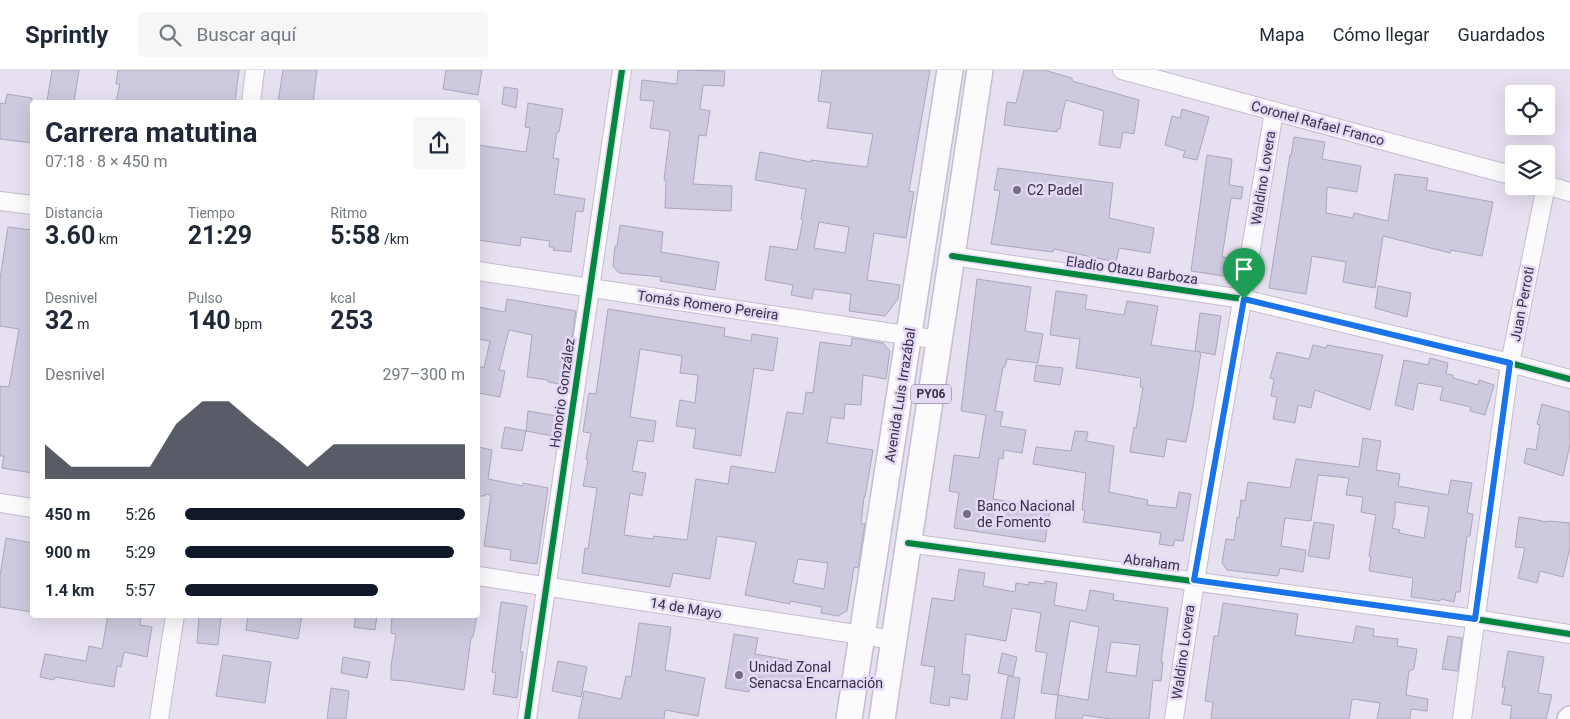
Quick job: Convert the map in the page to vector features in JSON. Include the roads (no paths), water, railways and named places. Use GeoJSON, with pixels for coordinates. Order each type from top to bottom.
{"type":"FeatureCollection","features":[{"type":"Feature","properties":{"kind":"highway","name":"Avenida Luis Irrazábal"},"geometry":{"type":"LineString","coordinates":[[849,719],[950,70]]}},
{"type":"Feature","properties":{"kind":"highway","name":"PY06"},"geometry":{"type":"LineString","coordinates":[[882,719],[980,70]]}},
{"type":"Feature","properties":{"kind":"street"},"geometry":{"type":"LineString","coordinates":[[251,100],[255,70]]}},
{"type":"Feature","properties":{"kind":"street","name":"Honorio González"},"geometry":{"type":"LineString","coordinates":[[527,719],[622,70]]}},
{"type":"Feature","properties":{"kind":"street","name":"Coronel Rafael Franco"},"geometry":{"type":"LineString","coordinates":[[1122,70],[1505,174]]}},
{"type":"Feature","properties":{"kind":"street","name":"Waldino Lovera"},"geometry":{"type":"LineString","coordinates":[[1174,719],[1194,580],[1244,299],[1274,111]]}},
{"type":"Feature","properties":{"kind":"street"},"geometry":{"type":"LineString","coordinates":[[1555,188],[1570,192]]}},
{"type":"Feature","properties":{"kind":"street","name":"Juan Perroti"},"geometry":{"type":"LineString","coordinates":[[1462,719],[1510,363],[1544,195]]}},
{"type":"Feature","properties":{"kind":"street"},"geometry":{"type":"LineString","coordinates":[[0,200],[30,205]]}},
{"type":"Feature","properties":{"kind":"street","name":"Eladio Otazu Barboza"},"geometry":{"type":"LineString","coordinates":[[952,256],[1244,299],[1570,379]]}},
{"type":"Feature","properties":{"kind":"street","name":"Tomás Romero Pereira"},"geometry":{"type":"LineString","coordinates":[[480,271],[939,340]]}},
{"type":"Feature","properties":{"kind":"street"},"geometry":{"type":"LineString","coordinates":[[0,503],[30,508]]}},
{"type":"Feature","properties":{"kind":"street","name":"Abraham"},"geometry":{"type":"LineString","coordinates":[[908,543],[1194,580],[1570,634]]}},
{"type":"Feature","properties":{"kind":"street","name":"14 de Mayo"},"geometry":{"type":"LineString","coordinates":[[480,576],[894,640]]}},
{"type":"Feature","properties":{"kind":"street"},"geometry":{"type":"LineString","coordinates":[[159,719],[174,618]]}},
{"type":"Feature","properties":{"kind":"place","name":"C2 Padel"},"geometry":{"type":"Point","coordinates":[1017,190]}},
{"type":"Feature","properties":{"kind":"place","name":"Banco Nacional de Fomento"},"geometry":{"type":"Point","coordinates":[967,514]}},
{"type":"Feature","properties":{"kind":"place","name":"Unidad Zonal Senacsa Encarnación"},"geometry":{"type":"Point","coordinates":[739,675]}}]}
